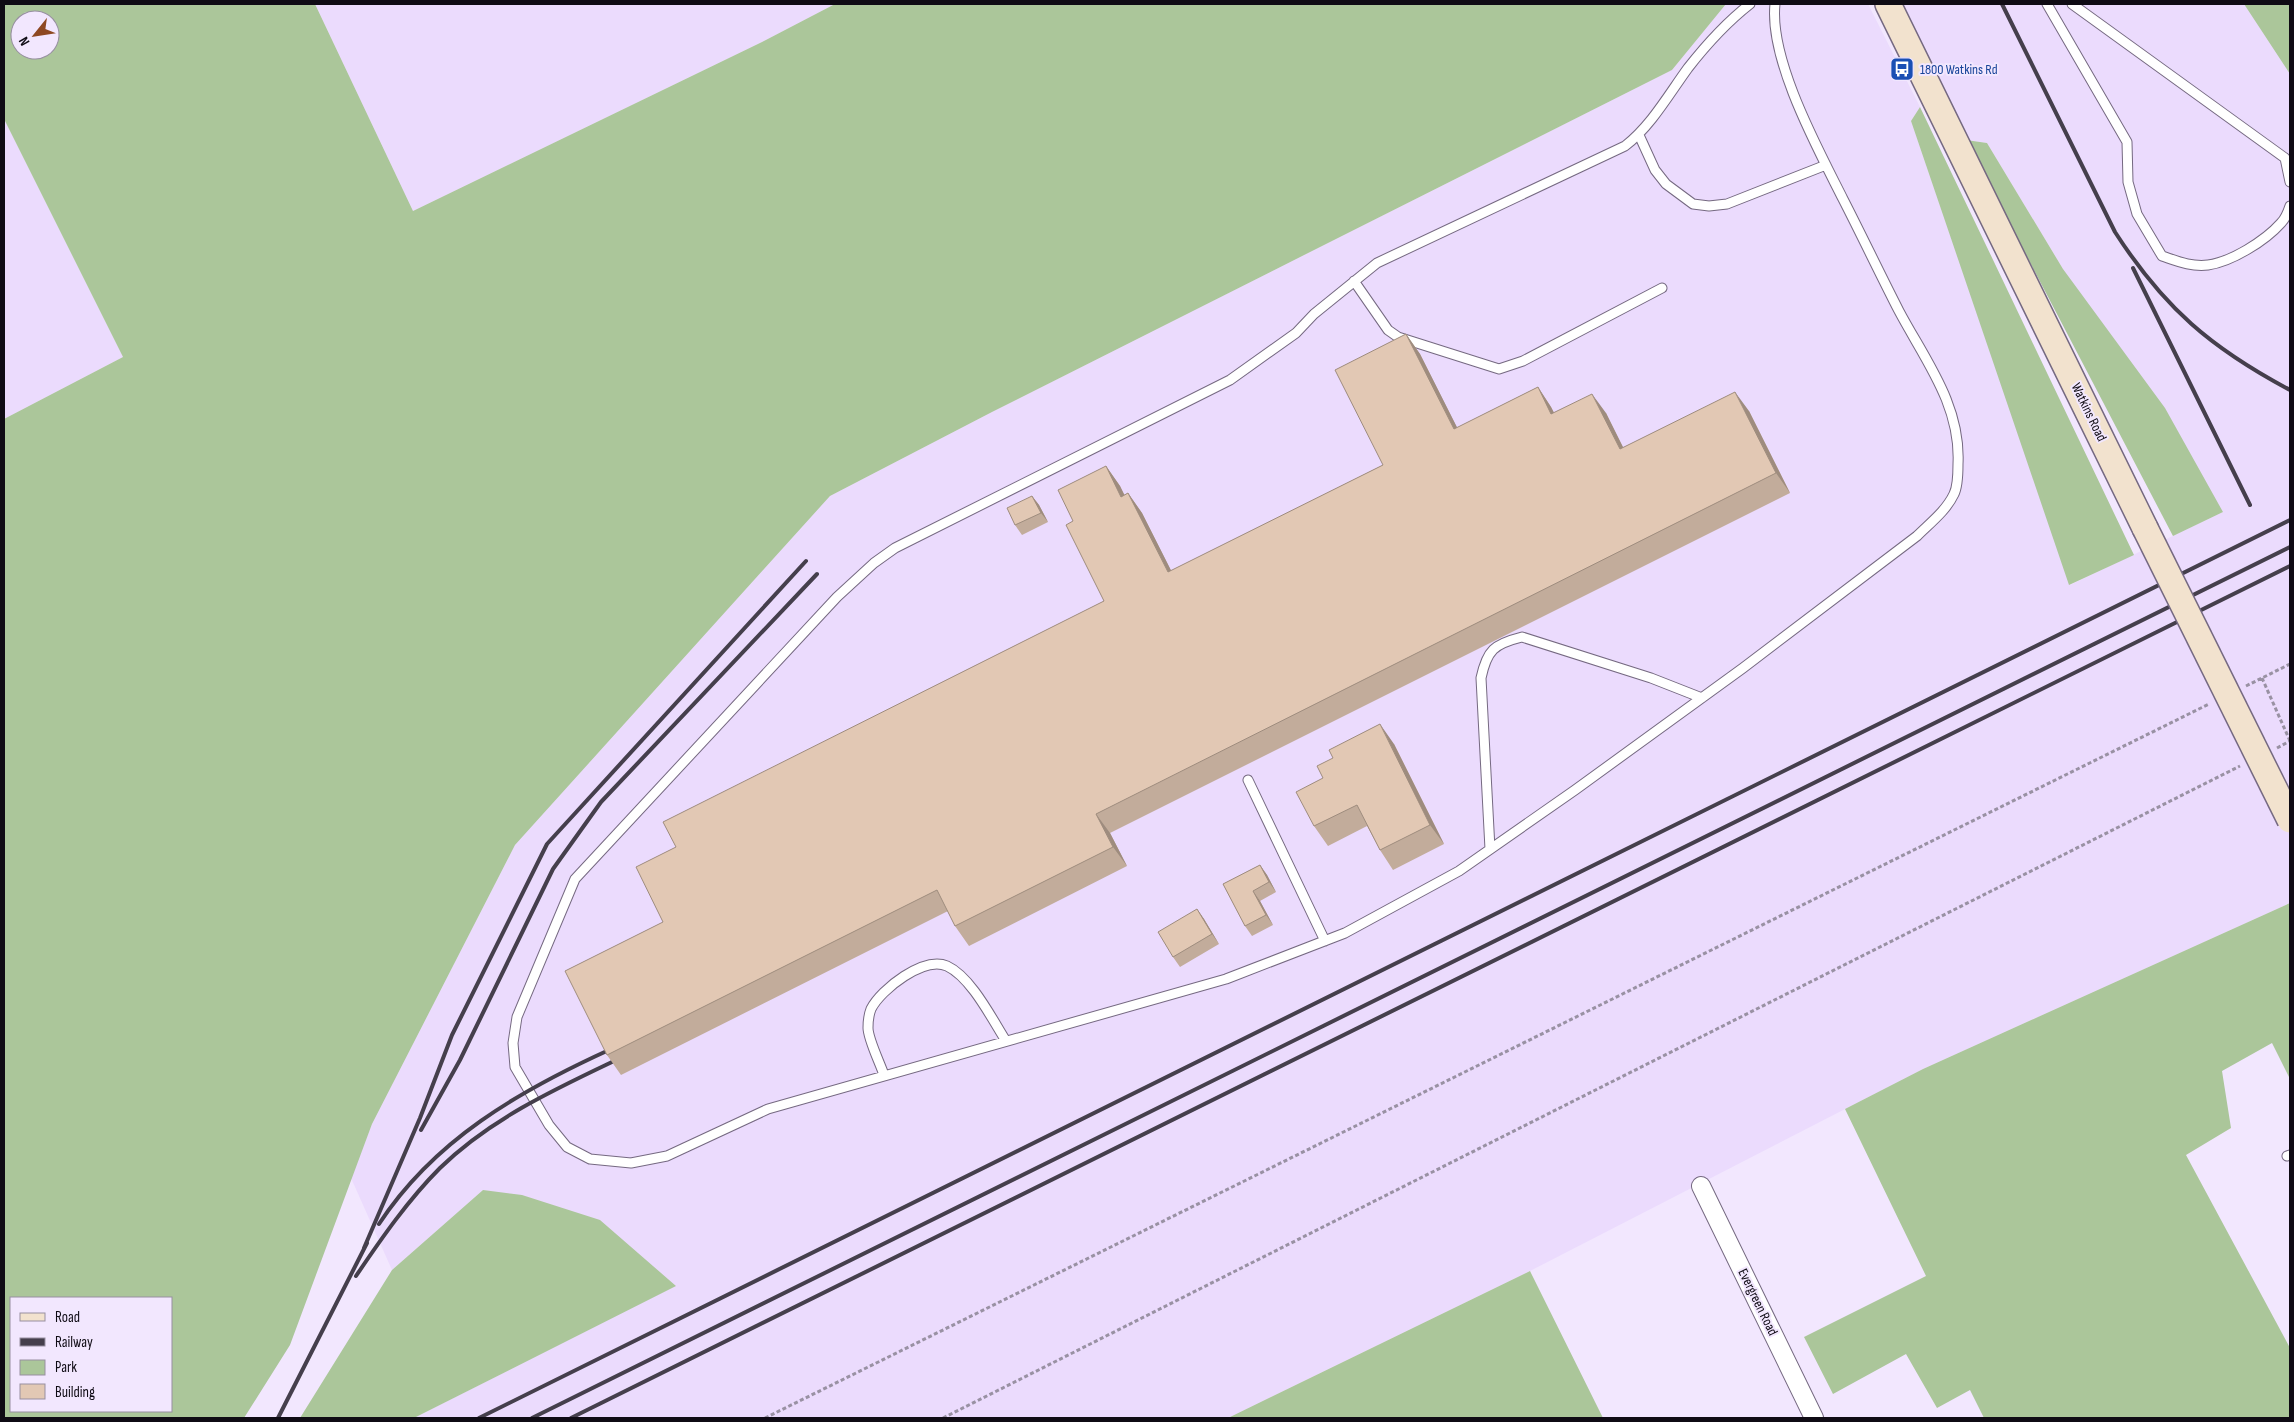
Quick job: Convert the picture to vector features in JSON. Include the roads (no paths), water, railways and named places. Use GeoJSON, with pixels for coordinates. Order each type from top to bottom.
{"type":"FeatureCollection","features":[{"type":"Feature","properties":{"kind":"street","name":"Watkins Road"},"geometry":{"type":"LineString","coordinates":[[1888,4],[2290,820]]}},
{"type":"Feature","properties":{"kind":"street","name":"Evergreen Road"},"geometry":{"type":"LineString","coordinates":[[1701,1186],[1814,1418]]}},
{"type":"Feature","properties":{"kind":"lane"},"geometry":{"type":"LineString","coordinates":[[1750,4],[1735,16],[1690,65],[1639,135],[1625,146],[1377,263],[1314,314],[1296,333],[1230,380],[895,548],[874,563],[786,650],[574,879],[517,1017],[513,1044],[515,1067],[549,1125],[567,1147],[590,1159],[630,1163],[667,1156],[768,1109],[1226,979],[1345,933],[1458,870],[1490,849],[1702,698],[1917,536],[1942,512],[1955,492],[1959,444],[1950,405],[1900,312],[1805,122],[1784,66],[1778,43],[1774,4]]}},
{"type":"Feature","properties":{"kind":"lane"},"geometry":{"type":"LineString","coordinates":[[2047,4],[2127,142],[2128,182],[2136,214],[2162,256],[2187,265],[2208,265],[2238,254],[2264,240],[2283,222],[2290,206]]}},
{"type":"Feature","properties":{"kind":"lane"},"geometry":{"type":"LineString","coordinates":[[2072,4],[2285,158],[2290,182]]}},
{"type":"Feature","properties":{"kind":"lane"},"geometry":{"type":"LineString","coordinates":[[1639,135],[1655,170],[1666,184],[1694,204],[1709,206],[1727,204],[1826,165]]}},
{"type":"Feature","properties":{"kind":"lane"},"geometry":{"type":"LineString","coordinates":[[1354,281],[1388,330],[1398,337],[1499,369],[1523,361],[1662,288]]}},
{"type":"Feature","properties":{"kind":"lane"},"geometry":{"type":"LineString","coordinates":[[1490,849],[1481,678],[1485,657],[1504,642],[1522,637],[1651,678],[1702,698]]}},
{"type":"Feature","properties":{"kind":"lane"},"geometry":{"type":"LineString","coordinates":[[1248,780],[1325,941]]}},
{"type":"Feature","properties":{"kind":"lane"},"geometry":{"type":"LineString","coordinates":[[884,1075],[868,1030],[870,1010],[882,994],[905,976],[924,965],[946,966],[971,986],[1006,1040]]}},
{"type":"Feature","properties":{"kind":"railway"},"geometry":{"type":"LineString","coordinates":[[2002,4],[2115,232],[2133,259],[2152,283],[2191,324],[2236,358],[2290,390]]}},
{"type":"Feature","properties":{"kind":"railway"},"geometry":{"type":"LineString","coordinates":[[2133,268],[2250,505]]}},
{"type":"Feature","properties":{"kind":"railway"},"geometry":{"type":"LineString","coordinates":[[479,1418],[2290,520]]}},
{"type":"Feature","properties":{"kind":"railway"},"geometry":{"type":"LineString","coordinates":[[532,1418],[2290,547]]}},
{"type":"Feature","properties":{"kind":"railway"},"geometry":{"type":"LineString","coordinates":[[364,1248],[420,1118],[452,1035],[547,844],[806,561]]}},
{"type":"Feature","properties":{"kind":"railway"},"geometry":{"type":"LineString","coordinates":[[571,1418],[2290,566]]}},
{"type":"Feature","properties":{"kind":"railway"},"geometry":{"type":"LineString","coordinates":[[421,1130],[460,1060],[553,869],[601,802],[817,574]]}},
{"type":"Feature","properties":{"kind":"railway"},"geometry":{"type":"LineString","coordinates":[[379,1224],[401,1194],[425,1167],[481,1121],[543,1083],[609,1050]]}},
{"type":"Feature","properties":{"kind":"railway"},"geometry":{"type":"LineString","coordinates":[[356,1276],[406,1206],[440,1168],[459,1151],[479,1135],[522,1107],[614,1061]]}},
{"type":"Feature","properties":{"kind":"railway"},"geometry":{"type":"LineString","coordinates":[[278,1418],[367,1243]]}},
{"type":"Feature","properties":{"kind":"place","name":"1800 Watkins Rd"},"geometry":{"type":"Point","coordinates":[1902,69]}}]}
